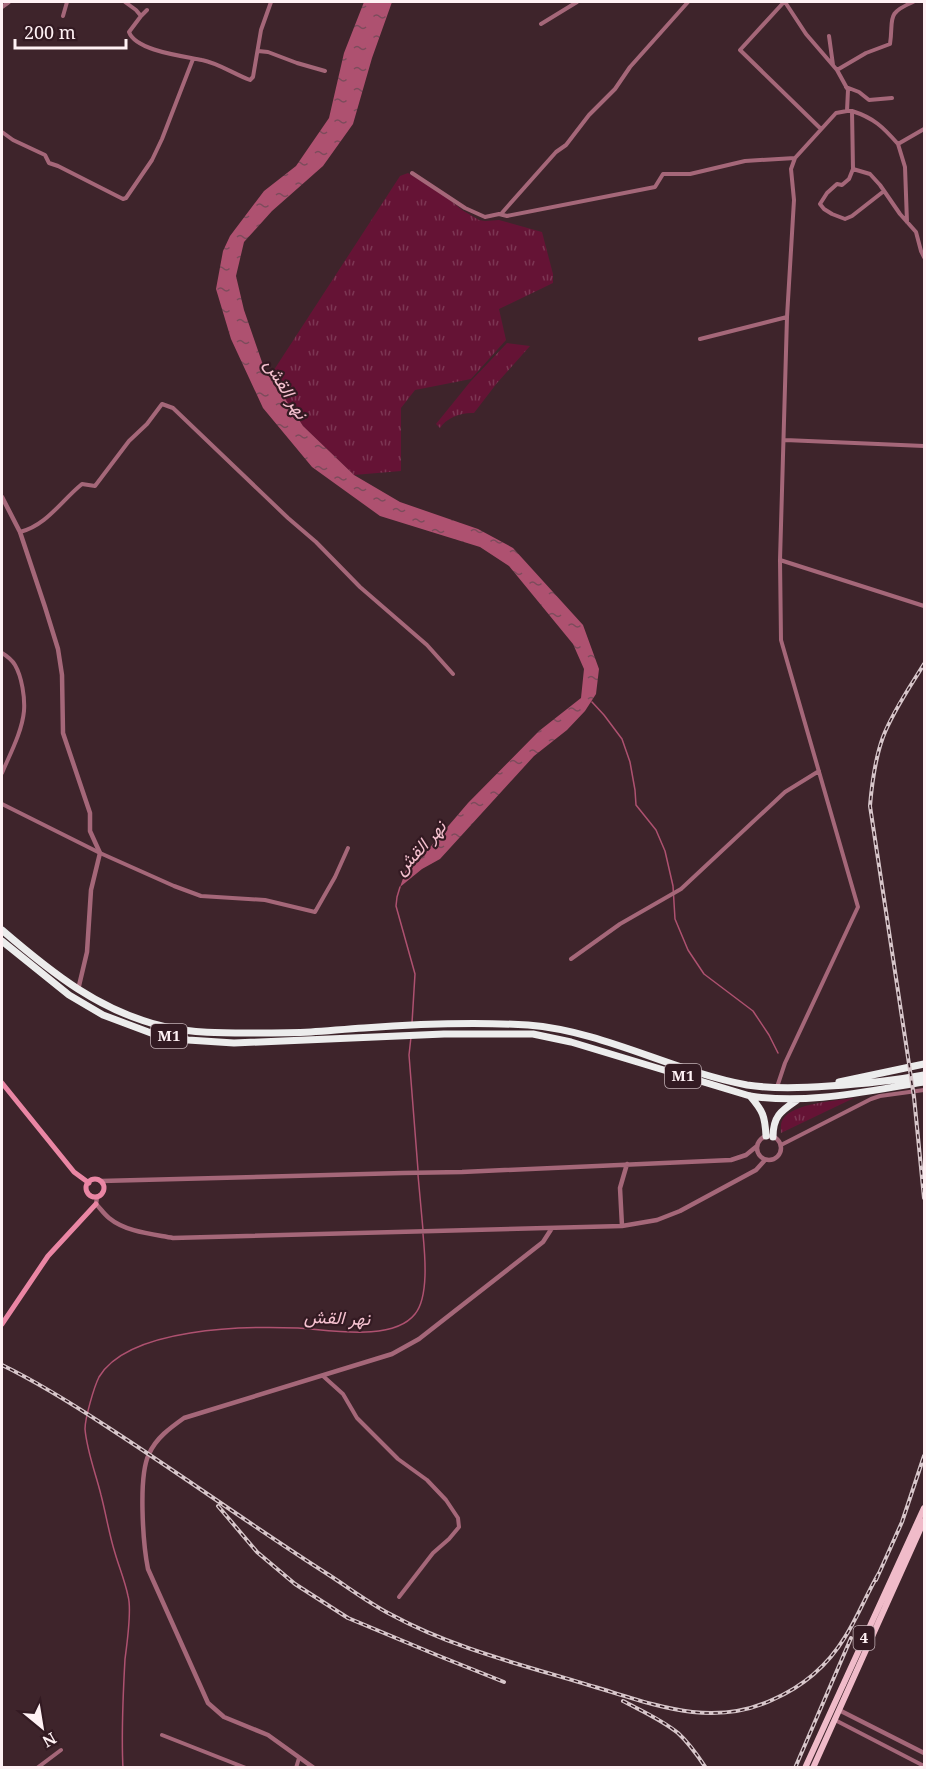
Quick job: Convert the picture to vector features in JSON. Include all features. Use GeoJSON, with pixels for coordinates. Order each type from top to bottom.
{"type":"FeatureCollection","features":[{"type":"Feature","properties":{"kind":"highway"},"geometry":{"type":"LineString","coordinates":[[2,925],[36,959]]}},
{"type":"Feature","properties":{"kind":"highway","name":"M1"},"geometry":{"type":"LineString","coordinates":[[2,930],[78,990],[105,1006],[167,1027],[213,1033],[313,1032],[445,1024],[529,1025],[585,1035],[747,1085],[812,1088],[879,1083],[924,1075]]}},
{"type":"Feature","properties":{"kind":"highway","name":"M1"},"geometry":{"type":"LineString","coordinates":[[2,941],[69,995],[103,1015],[151,1033],[188,1040],[234,1043],[444,1034],[532,1034],[571,1042],[750,1096],[775,1100],[797,1100],[924,1082]]}},
{"type":"Feature","properties":{"kind":"highway"},"geometry":{"type":"LineString","coordinates":[[825,1086],[924,1064]]}},
{"type":"Feature","properties":{"kind":"highway"},"geometry":{"type":"LineString","coordinates":[[750,1096],[761,1108],[770,1136]]}},
{"type":"Feature","properties":{"kind":"highway"},"geometry":{"type":"LineString","coordinates":[[770,1136],[773,1123],[778,1115],[797,1100]]}},
{"type":"Feature","properties":{"kind":"main road"},"geometry":{"type":"LineString","coordinates":[[2,1083],[74,1172],[88,1183]]}},
{"type":"Feature","properties":{"kind":"main road"},"geometry":{"type":"LineString","coordinates":[[2,1324],[48,1256],[102,1194],[104,1189],[101,1182],[93,1180],[88,1183]]}},
{"type":"Feature","properties":{"kind":"main road"},"geometry":{"type":"LineString","coordinates":[[88,1183],[88,1194],[96,1200]]}},
{"type":"Feature","properties":{"kind":"main road","name":"4"},"geometry":{"type":"LineString","coordinates":[[805,1767],[924,1508]]}},
{"type":"Feature","properties":{"kind":"main road","name":"4"},"geometry":{"type":"LineString","coordinates":[[813,1767],[924,1521]]}},
{"type":"Feature","properties":{"kind":"street"},"geometry":{"type":"LineString","coordinates":[[2,7],[9,2]]}},
{"type":"Feature","properties":{"kind":"street"},"geometry":{"type":"LineString","coordinates":[[63,16],[67,2]]}},
{"type":"Feature","properties":{"kind":"street"},"geometry":{"type":"LineString","coordinates":[[125,2],[141,16]]}},
{"type":"Feature","properties":{"kind":"street"},"geometry":{"type":"LineString","coordinates":[[147,10],[129,32],[130,37],[151,49],[202,60],[250,80],[253,77],[261,30],[271,2]]}},
{"type":"Feature","properties":{"kind":"street"},"geometry":{"type":"LineString","coordinates":[[542,24],[577,2]]}},
{"type":"Feature","properties":{"kind":"street"},"geometry":{"type":"LineString","coordinates":[[501,215],[556,152],[566,145],[615,89],[630,67],[688,2]]}},
{"type":"Feature","properties":{"kind":"street"},"geometry":{"type":"LineString","coordinates":[[822,129],[740,51],[784,2],[806,34],[835,68],[848,90],[853,169],[849,179],[842,185],[837,184],[820,204],[824,209],[845,219],[884,191]]}},
{"type":"Feature","properties":{"kind":"street"},"geometry":{"type":"LineString","coordinates":[[835,68],[890,44],[891,18],[898,8],[913,2]]}},
{"type":"Feature","properties":{"kind":"street"},"geometry":{"type":"LineString","coordinates":[[829,36],[835,68]]}},
{"type":"Feature","properties":{"kind":"street"},"geometry":{"type":"LineString","coordinates":[[258,51],[268,52],[325,71]]}},
{"type":"Feature","properties":{"kind":"street"},"geometry":{"type":"LineString","coordinates":[[2,132],[13,140],[45,155],[50,163],[123,199],[126,198],[152,160],[193,59]]}},
{"type":"Feature","properties":{"kind":"street"},"geometry":{"type":"LineString","coordinates":[[846,87],[858,92],[868,100],[892,98]]}},
{"type":"Feature","properties":{"kind":"street"},"geometry":{"type":"LineString","coordinates":[[777,1087],[785,1063],[858,907],[781,640],[780,560],[787,316],[794,200],[791,169],[795,158],[836,113],[849,111],[868,116],[884,128],[898,144],[905,167],[907,222]]}},
{"type":"Feature","properties":{"kind":"street"},"geometry":{"type":"LineString","coordinates":[[898,144],[924,129]]}},
{"type":"Feature","properties":{"kind":"street"},"geometry":{"type":"LineString","coordinates":[[412,173],[465,208],[485,217],[507,216],[655,187],[663,174],[690,174],[744,161],[795,158]]}},
{"type":"Feature","properties":{"kind":"street"},"geometry":{"type":"LineString","coordinates":[[853,169],[870,174],[884,191],[916,232],[924,257]]}},
{"type":"Feature","properties":{"kind":"street"},"geometry":{"type":"LineString","coordinates":[[700,339],[787,316]]}},
{"type":"Feature","properties":{"kind":"street"},"geometry":{"type":"LineString","coordinates":[[20,532],[31,529],[52,515],[82,484],[95,486],[129,441],[164,404],[173,408],[316,542],[360,587],[427,645],[453,674]]}},
{"type":"Feature","properties":{"kind":"street"},"geometry":{"type":"LineString","coordinates":[[785,440],[924,446]]}},
{"type":"Feature","properties":{"kind":"street"},"geometry":{"type":"LineString","coordinates":[[2,497],[20,532],[58,649],[62,675],[63,733],[90,813],[90,831],[100,853],[91,890],[87,952],[78,990]]}},
{"type":"Feature","properties":{"kind":"street"},"geometry":{"type":"LineString","coordinates":[[780,560],[924,606]]}},
{"type":"Feature","properties":{"kind":"street"},"geometry":{"type":"LineString","coordinates":[[2,653],[16,666],[22,685],[24,711],[19,732],[2,773]]}},
{"type":"Feature","properties":{"kind":"street"},"geometry":{"type":"LineString","coordinates":[[572,959],[620,924],[681,889],[785,792],[819,771]]}},
{"type":"Feature","properties":{"kind":"street"},"geometry":{"type":"LineString","coordinates":[[2,804],[100,853],[201,897],[265,900],[315,912],[335,878],[348,848]]}},
{"type":"Feature","properties":{"kind":"street"},"geometry":{"type":"LineString","coordinates":[[757,1146],[758,1153],[765,1160],[772,1160],[778,1156],[781,1145],[871,1099],[924,1090]]}},
{"type":"Feature","properties":{"kind":"street"},"geometry":{"type":"LineString","coordinates":[[101,1182],[428,1173],[731,1160],[746,1155],[757,1146],[760,1140],[770,1136],[777,1139],[781,1145]]}},
{"type":"Feature","properties":{"kind":"street"},"geometry":{"type":"LineString","coordinates":[[96,1200],[107,1218],[119,1225],[173,1238],[622,1226],[657,1220],[680,1211],[756,1170],[765,1160]]}},
{"type":"Feature","properties":{"kind":"street"},"geometry":{"type":"LineString","coordinates":[[622,1226],[620,1188],[627,1164]]}},
{"type":"Feature","properties":{"kind":"street"},"geometry":{"type":"LineString","coordinates":[[311,1767],[268,1735],[224,1717],[208,1703],[148,1569],[144,1548],[144,1468],[149,1453],[158,1439],[184,1418],[392,1354],[419,1339],[543,1242],[552,1228]]}},
{"type":"Feature","properties":{"kind":"street"},"geometry":{"type":"LineString","coordinates":[[323,1376],[343,1394],[357,1418],[398,1459],[427,1480],[446,1500],[458,1518],[459,1527],[433,1553],[399,1597]]}},
{"type":"Feature","properties":{"kind":"street"},"geometry":{"type":"LineString","coordinates":[[838,1710],[924,1753]]}},
{"type":"Feature","properties":{"kind":"street"},"geometry":{"type":"LineString","coordinates":[[834,1720],[924,1766]]}},
{"type":"Feature","properties":{"kind":"street"},"geometry":{"type":"LineString","coordinates":[[162,1735],[246,1767]]}},
{"type":"Feature","properties":{"kind":"street"},"geometry":{"type":"LineString","coordinates":[[37,1767],[61,1750]]}},
{"type":"Feature","properties":{"kind":"street"},"geometry":{"type":"LineString","coordinates":[[296,1767],[299,1758]]}},
{"type":"Feature","properties":{"kind":"green space"},"geometry":{"type":"Polygon","coordinates":[[[408,173],[479,220],[499,220],[542,232],[553,274],[553,283],[499,309],[506,340],[471,379],[415,390],[401,408],[401,471],[354,475],[303,426],[270,376],[400,176],[408,173]]]}},
{"type":"Feature","properties":{"kind":"green space"},"geometry":{"type":"Polygon","coordinates":[[[507,343],[530,346],[474,413],[455,416],[440,428],[436,424],[470,382],[507,343]]]}},
{"type":"Feature","properties":{"kind":"green space"},"geometry":{"type":"Polygon","coordinates":[[[854,1098],[781,1133],[783,1119],[796,1109],[854,1098]]]}},
{"type":"Feature","properties":{"kind":"water"},"geometry":{"type":"Polygon","coordinates":[[[364,2],[392,2],[372,58],[353,124],[323,166],[272,211],[244,242],[236,276],[244,310],[263,365],[303,426],[354,475],[400,502],[478,529],[513,548],[583,625],[599,669],[596,694],[585,711],[567,730],[534,756],[440,859],[422,869],[400,887],[406,870],[426,852],[468,803],[539,731],[581,698],[584,669],[573,644],[509,566],[480,547],[380,516],[312,467],[263,408],[231,339],[216,289],[223,251],[230,236],[264,191],[296,166],[329,118],[344,53],[364,2]]]}},
{"type":"Feature","properties":{"kind":"waterway"},"geometry":{"type":"LineString","coordinates":[[592,702],[622,739],[630,762],[636,805],[656,830],[665,851],[673,886],[675,919],[688,950],[704,974],[753,1011],[778,1053]]}},
{"type":"Feature","properties":{"kind":"waterway","name":"نهر القش"},"geometry":{"type":"LineString","coordinates":[[400,887],[396,906],[415,974],[412,1023]]}},
{"type":"Feature","properties":{"kind":"waterway","name":"نهر القش"},"geometry":{"type":"LineString","coordinates":[[411,1037],[409,1055],[418,1170]]}},
{"type":"Feature","properties":{"kind":"waterway","name":"نهر القش"},"geometry":{"type":"LineString","coordinates":[[418,1175],[423,1230]]}},
{"type":"Feature","properties":{"kind":"waterway","name":"نهر القش"},"geometry":{"type":"LineString","coordinates":[[123,1768],[123,1700],[129,1602],[111,1539],[85,1429],[90,1403],[99,1377],[114,1360],[135,1348],[161,1339],[190,1333],[220,1329],[276,1327],[360,1332],[377,1331],[405,1323],[415,1314],[422,1297],[425,1276],[423,1234]]}},
{"type":"Feature","properties":{"kind":"railway"},"geometry":{"type":"LineString","coordinates":[[924,664],[883,737],[874,771],[870,806],[914,1097],[924,1198]]}},
{"type":"Feature","properties":{"kind":"railway"},"geometry":{"type":"LineString","coordinates":[[2,1365],[83,1411],[390,1614],[465,1647],[640,1701],[684,1711],[705,1713],[750,1708],[783,1695],[804,1682],[831,1657],[854,1621],[879,1573]]}},
{"type":"Feature","properties":{"kind":"railway"},"geometry":{"type":"LineString","coordinates":[[876,1580],[902,1522],[924,1456]]}},
{"type":"Feature","properties":{"kind":"railway"},"geometry":{"type":"LineString","coordinates":[[218,1506],[257,1552],[295,1584],[348,1618],[504,1682]]}},
{"type":"Feature","properties":{"kind":"railway"},"geometry":{"type":"LineString","coordinates":[[795,1768],[851,1638]]}},
{"type":"Feature","properties":{"kind":"railway"},"geometry":{"type":"LineString","coordinates":[[623,1701],[678,1733],[690,1745],[706,1768]]}}]}
